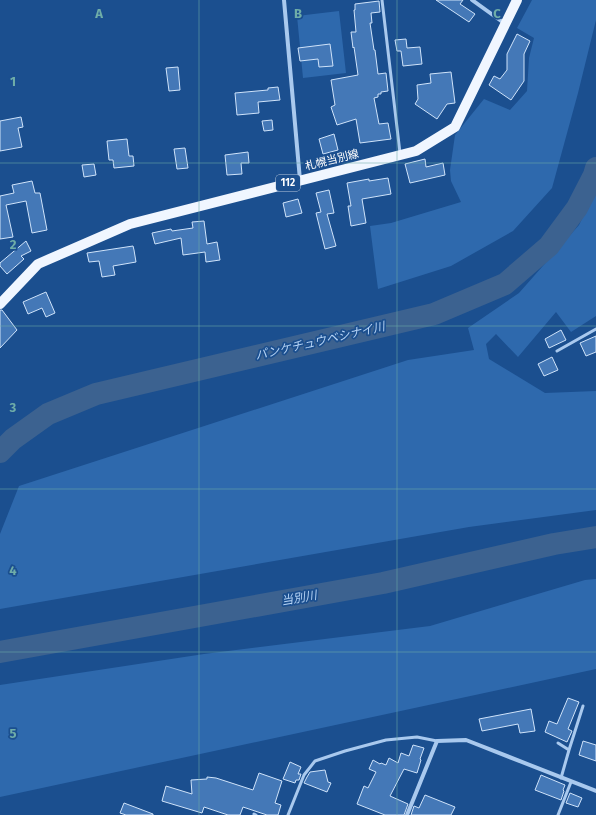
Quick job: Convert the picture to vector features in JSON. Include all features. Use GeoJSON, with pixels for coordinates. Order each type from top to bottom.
{"type":"FeatureCollection","features":[{"type":"Feature","properties":{"kind":"main road","name":"札幌当別線"},"geometry":{"type":"LineString","coordinates":[[0,304],[38,264],[130,224],[416,151],[454,127],[517,0]]}},
{"type":"Feature","properties":{"kind":"street"},"geometry":{"type":"LineString","coordinates":[[284,0],[300,180]]}},
{"type":"Feature","properties":{"kind":"street"},"geometry":{"type":"LineString","coordinates":[[472,0],[506,24]]}},
{"type":"Feature","properties":{"kind":"street"},"geometry":{"type":"LineString","coordinates":[[407,815],[436,741],[466,740],[596,791]]}},
{"type":"Feature","properties":{"kind":"lane"},"geometry":{"type":"LineString","coordinates":[[382,0],[401,154]]}},
{"type":"Feature","properties":{"kind":"lane"},"geometry":{"type":"LineString","coordinates":[[557,351],[596,329]]}},
{"type":"Feature","properties":{"kind":"lane"},"geometry":{"type":"LineString","coordinates":[[561,778],[583,706]]}},
{"type":"Feature","properties":{"kind":"lane"},"geometry":{"type":"LineString","coordinates":[[288,815],[304,775],[315,761],[386,740],[417,737],[436,741]]}},
{"type":"Feature","properties":{"kind":"lane"},"geometry":{"type":"LineString","coordinates":[[558,742],[569,750]]}},
{"type":"Feature","properties":{"kind":"lane"},"geometry":{"type":"LineString","coordinates":[[558,815],[571,782]]}},
{"type":"Feature","properties":{"kind":"shaded area"},"geometry":{"type":"Polygon","coordinates":[[[532,0],[596,0],[596,20],[552,188],[513,231],[451,266],[378,289],[370,226],[391,223],[461,202],[451,181],[450,170],[455,135],[484,99],[510,110],[527,91],[529,58],[534,38],[517,28],[532,0]]]}},
{"type":"Feature","properties":{"kind":"shaded area"},"geometry":{"type":"Polygon","coordinates":[[[339,11],[346,73],[303,78],[297,16],[339,11]]]}},
{"type":"Feature","properties":{"kind":"shaded area"},"geometry":{"type":"Polygon","coordinates":[[[596,190],[596,316],[571,332],[556,312],[518,357],[496,334],[486,344],[489,359],[545,393],[596,391],[596,510],[469,527],[0,609],[0,534],[19,486],[408,360],[474,350],[468,328],[519,293],[579,225],[596,190]]]}},
{"type":"Feature","properties":{"kind":"shaded area"},"geometry":{"type":"Polygon","coordinates":[[[596,579],[596,669],[0,797],[0,685],[204,654],[430,626],[585,580],[596,579]]]}},
{"type":"Feature","properties":{"kind":"building"},"geometry":{"type":"Polygon","coordinates":[[[436,0],[463,0],[460,4],[475,14],[469,22],[436,0]]]}},
{"type":"Feature","properties":{"kind":"building"},"geometry":{"type":"Polygon","coordinates":[[[379,1],[380,12],[371,13],[372,23],[370,23],[378,74],[386,73],[388,91],[381,92],[381,94],[378,94],[378,97],[374,98],[379,124],[388,123],[391,139],[360,143],[356,119],[337,125],[331,107],[335,105],[331,80],[358,75],[351,32],[356,32],[354,10],[355,4],[379,1]]]}},
{"type":"Feature","properties":{"kind":"building"},"geometry":{"type":"Polygon","coordinates":[[[517,34],[530,41],[524,54],[524,81],[511,100],[489,85],[494,76],[500,79],[507,70],[507,54],[517,34]]]}},
{"type":"Feature","properties":{"kind":"building"},"geometry":{"type":"Polygon","coordinates":[[[406,39],[407,48],[420,47],[422,64],[403,66],[401,51],[397,51],[395,40],[406,39]]]}},
{"type":"Feature","properties":{"kind":"building"},"geometry":{"type":"Polygon","coordinates":[[[330,44],[333,66],[319,67],[318,59],[300,61],[298,48],[330,44]]]}},
{"type":"Feature","properties":{"kind":"building"},"geometry":{"type":"Polygon","coordinates":[[[178,67],[180,90],[169,91],[166,68],[178,67]]]}},
{"type":"Feature","properties":{"kind":"building"},"geometry":{"type":"Polygon","coordinates":[[[451,72],[455,103],[447,104],[437,119],[415,104],[418,99],[417,85],[431,83],[430,74],[451,72]]]}},
{"type":"Feature","properties":{"kind":"building"},"geometry":{"type":"Polygon","coordinates":[[[278,87],[280,100],[258,102],[259,113],[237,115],[235,93],[268,90],[268,88],[278,87]]]}},
{"type":"Feature","properties":{"kind":"building"},"geometry":{"type":"Polygon","coordinates":[[[21,117],[23,127],[18,128],[22,147],[0,151],[0,121],[21,117]]]}},
{"type":"Feature","properties":{"kind":"building"},"geometry":{"type":"Polygon","coordinates":[[[272,120],[273,130],[264,131],[262,121],[272,120]]]}},
{"type":"Feature","properties":{"kind":"building"},"geometry":{"type":"Polygon","coordinates":[[[334,134],[338,150],[323,154],[319,139],[334,134]]]}},
{"type":"Feature","properties":{"kind":"building"},"geometry":{"type":"Polygon","coordinates":[[[127,139],[129,156],[133,156],[134,166],[114,168],[113,160],[109,160],[107,141],[127,139]]]}},
{"type":"Feature","properties":{"kind":"building"},"geometry":{"type":"Polygon","coordinates":[[[185,148],[188,168],[177,169],[174,149],[185,148]]]}},
{"type":"Feature","properties":{"kind":"building"},"geometry":{"type":"Polygon","coordinates":[[[248,152],[249,163],[241,163],[242,174],[227,175],[225,155],[248,152]]]}},
{"type":"Feature","properties":{"kind":"building"},"geometry":{"type":"Polygon","coordinates":[[[425,159],[426,167],[443,163],[445,175],[410,183],[405,164],[425,159]]]}},
{"type":"Feature","properties":{"kind":"building"},"geometry":{"type":"Polygon","coordinates":[[[94,164],[96,175],[84,177],[82,165],[94,164]]]}},
{"type":"Feature","properties":{"kind":"building"},"geometry":{"type":"Polygon","coordinates":[[[388,178],[391,194],[362,199],[366,223],[351,226],[348,206],[351,206],[347,183],[369,179],[369,181],[388,178]]]}},
{"type":"Feature","properties":{"kind":"building"},"geometry":{"type":"Polygon","coordinates":[[[32,181],[35,193],[40,193],[47,230],[32,233],[26,201],[6,205],[13,237],[0,239],[0,196],[14,193],[12,185],[32,181]]]}},
{"type":"Feature","properties":{"kind":"building"},"geometry":{"type":"Polygon","coordinates":[[[329,190],[334,213],[327,214],[336,246],[325,249],[316,213],[321,212],[316,193],[329,190]]]}},
{"type":"Feature","properties":{"kind":"building"},"geometry":{"type":"Polygon","coordinates":[[[298,199],[302,213],[286,217],[283,203],[298,199]]]}},
{"type":"Feature","properties":{"kind":"building"},"geometry":{"type":"Polygon","coordinates":[[[204,221],[207,244],[217,242],[220,260],[206,262],[205,252],[183,255],[181,238],[155,244],[152,233],[171,229],[172,231],[193,228],[192,222],[204,221]]]}},
{"type":"Feature","properties":{"kind":"building"},"geometry":{"type":"Polygon","coordinates":[[[26,241],[31,251],[21,256],[24,259],[7,274],[0,266],[0,263],[26,241]]]}},
{"type":"Feature","properties":{"kind":"building"},"geometry":{"type":"Polygon","coordinates":[[[133,246],[136,262],[113,266],[115,275],[102,277],[99,261],[89,262],[87,253],[133,246]]]}},
{"type":"Feature","properties":{"kind":"building"},"geometry":{"type":"Polygon","coordinates":[[[46,292],[55,313],[46,317],[42,308],[28,314],[23,302],[46,292]]]}},
{"type":"Feature","properties":{"kind":"building"},"geometry":{"type":"Polygon","coordinates":[[[0,310],[2,310],[17,330],[0,348],[0,310]]]}},
{"type":"Feature","properties":{"kind":"building"},"geometry":{"type":"Polygon","coordinates":[[[561,330],[566,340],[549,348],[545,339],[561,330]]]}},
{"type":"Feature","properties":{"kind":"building"},"geometry":{"type":"Polygon","coordinates":[[[596,336],[596,352],[586,356],[580,343],[596,336]]]}},
{"type":"Feature","properties":{"kind":"building"},"geometry":{"type":"Polygon","coordinates":[[[552,357],[558,370],[544,376],[538,364],[552,357]]]}},
{"type":"Feature","properties":{"kind":"building"},"geometry":{"type":"Polygon","coordinates":[[[568,698],[579,702],[568,729],[572,731],[567,742],[545,732],[549,721],[557,724],[568,698]]]}},
{"type":"Feature","properties":{"kind":"building"},"geometry":{"type":"Polygon","coordinates":[[[531,709],[535,731],[520,733],[518,724],[482,731],[479,719],[531,709]]]}},
{"type":"Feature","properties":{"kind":"building"},"geometry":{"type":"Polygon","coordinates":[[[583,741],[596,745],[596,761],[579,755],[583,741]]]}},
{"type":"Feature","properties":{"kind":"building"},"geometry":{"type":"Polygon","coordinates":[[[413,745],[424,748],[417,773],[404,769],[390,796],[408,804],[404,815],[385,815],[357,804],[364,786],[368,788],[376,772],[369,769],[373,760],[380,764],[386,765],[389,758],[398,763],[401,753],[409,756],[413,745]]]}},
{"type":"Feature","properties":{"kind":"building"},"geometry":{"type":"Polygon","coordinates":[[[290,762],[301,767],[298,774],[301,774],[299,780],[296,780],[295,783],[283,779],[290,762]]]}},
{"type":"Feature","properties":{"kind":"building"},"geometry":{"type":"Polygon","coordinates":[[[325,770],[328,782],[331,783],[327,792],[304,783],[310,772],[325,770]]]}},
{"type":"Feature","properties":{"kind":"building"},"geometry":{"type":"Polygon","coordinates":[[[259,773],[282,781],[275,803],[281,805],[278,815],[267,815],[243,807],[240,815],[228,815],[204,807],[202,813],[162,801],[166,786],[192,794],[191,780],[207,779],[207,777],[216,778],[253,790],[259,773]]]}},
{"type":"Feature","properties":{"kind":"building"},"geometry":{"type":"Polygon","coordinates":[[[541,775],[565,785],[561,800],[535,790],[541,775]]]}},
{"type":"Feature","properties":{"kind":"building"},"geometry":{"type":"Polygon","coordinates":[[[570,793],[582,798],[578,807],[566,803],[570,793]]]}},
{"type":"Feature","properties":{"kind":"building"},"geometry":{"type":"Polygon","coordinates":[[[425,795],[455,807],[451,815],[411,815],[414,806],[419,808],[425,795]]]}},
{"type":"Feature","properties":{"kind":"building"},"geometry":{"type":"Polygon","coordinates":[[[124,803],[153,815],[126,815],[120,813],[124,803]]]}},
{"type":"Feature","properties":{"kind":"waterway","name":"パンケチュウベシナイ川"},"geometry":{"type":"LineString","coordinates":[[0,452],[13,439],[48,414],[96,394],[434,314],[505,284],[549,246],[577,208],[596,168]]}},
{"type":"Feature","properties":{"kind":"waterway","name":"当別川"},"geometry":{"type":"LineString","coordinates":[[0,652],[383,583],[554,544],[596,537]]}}]}
